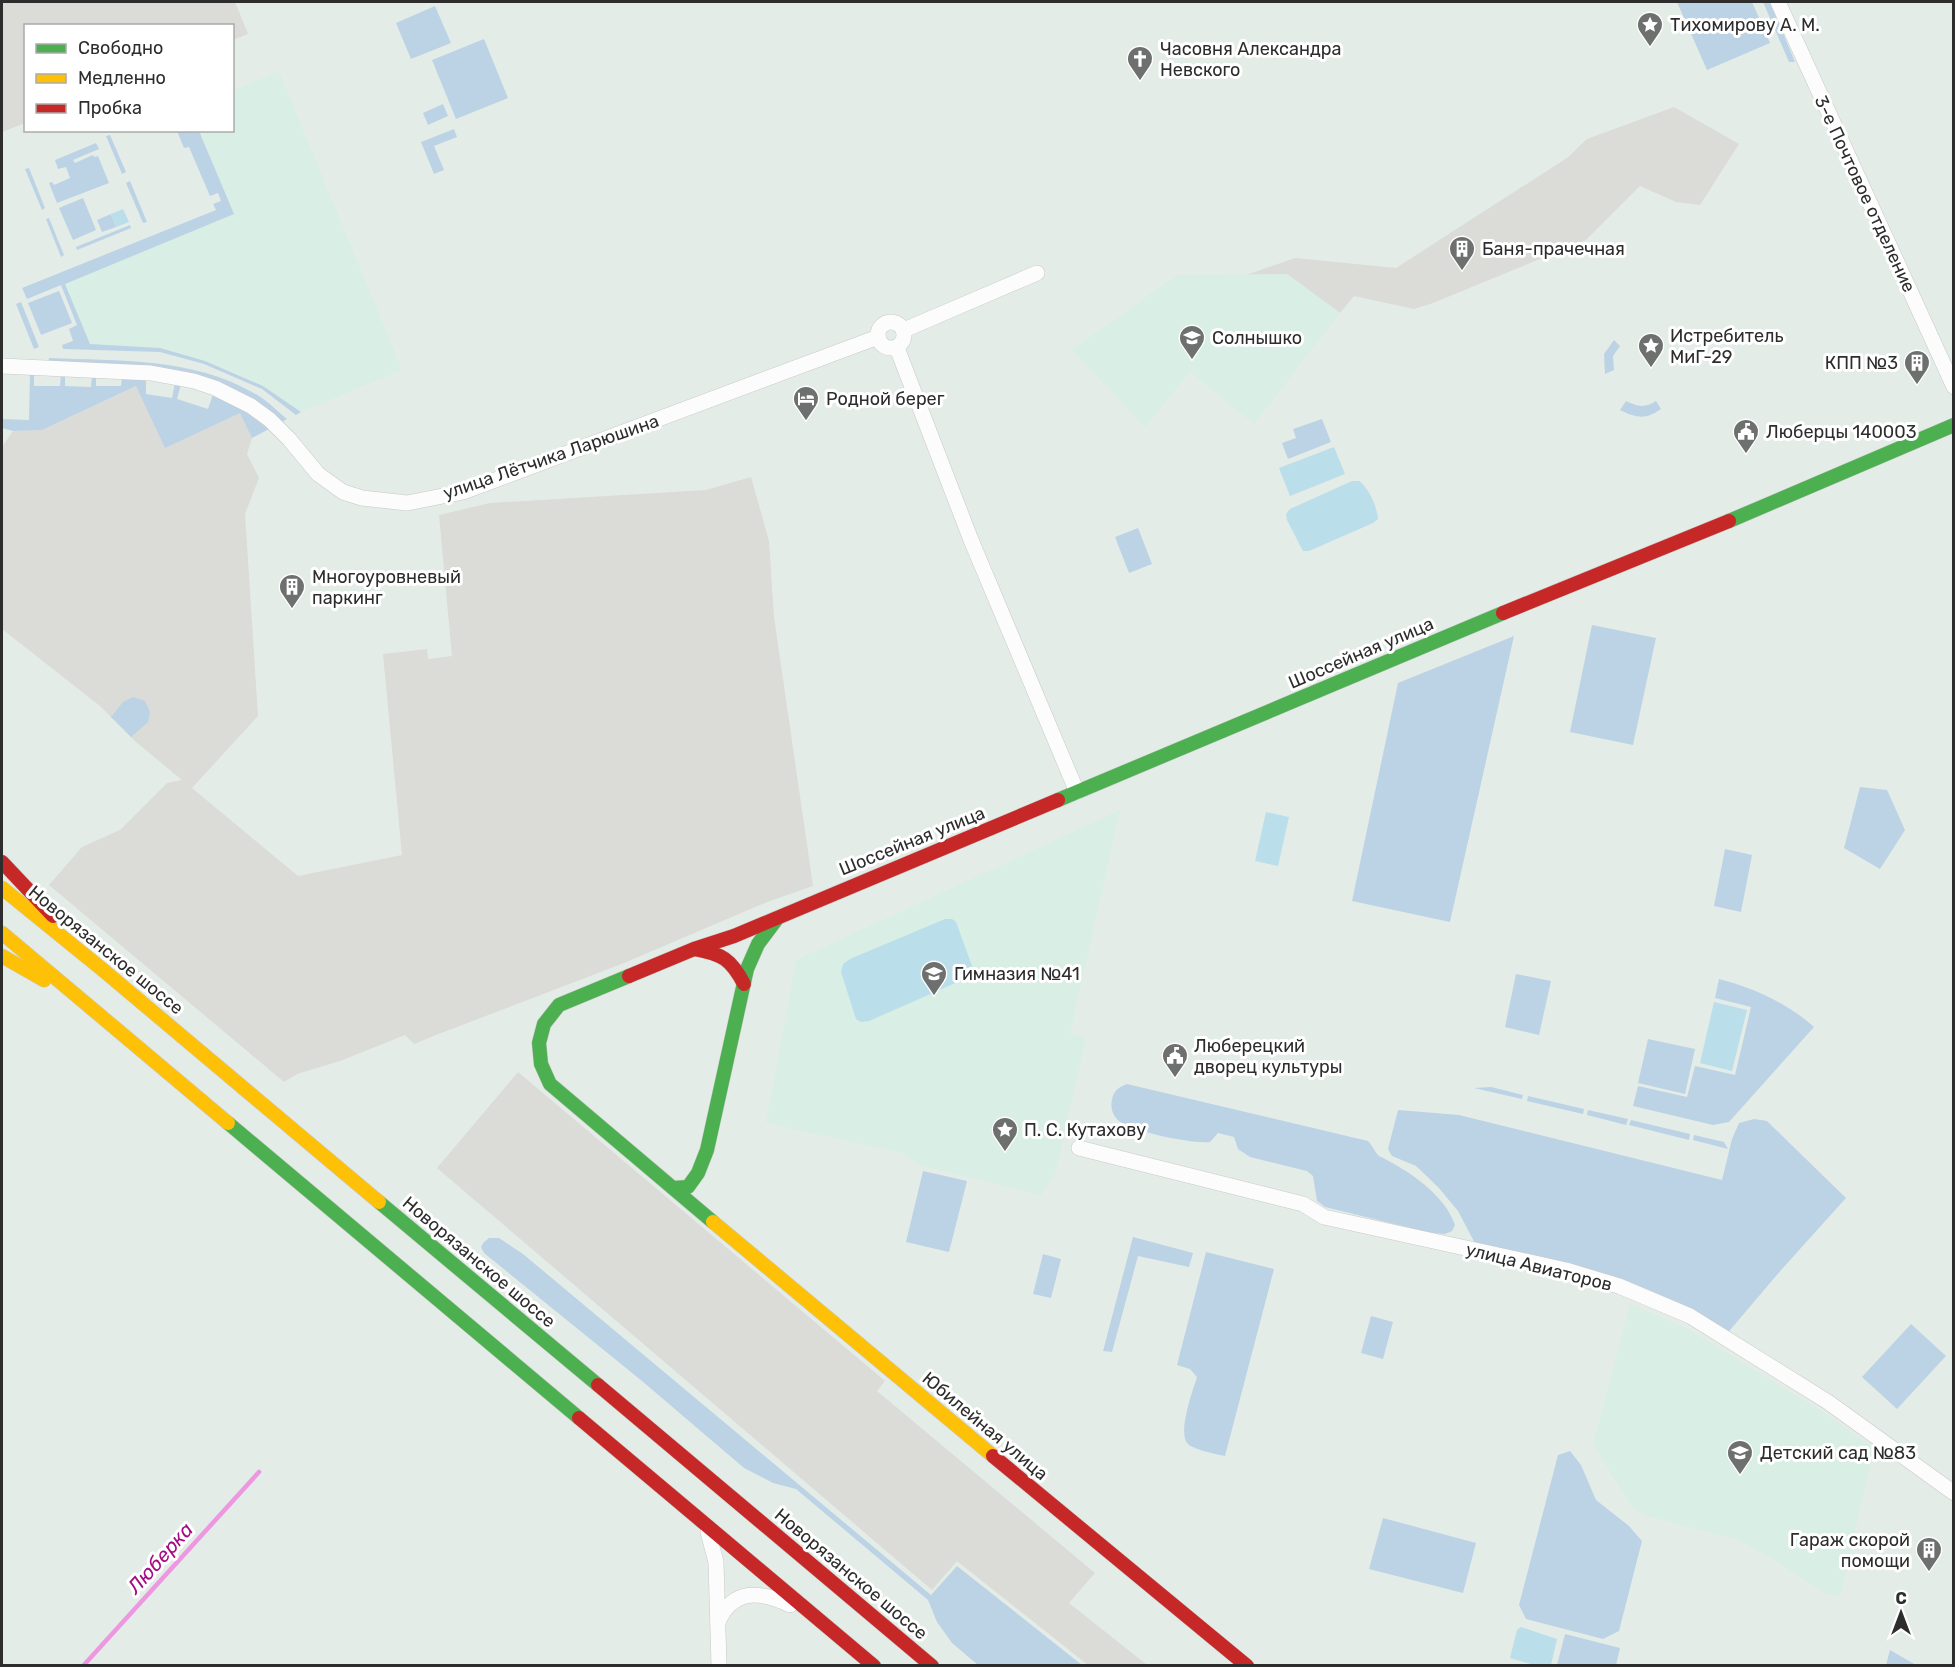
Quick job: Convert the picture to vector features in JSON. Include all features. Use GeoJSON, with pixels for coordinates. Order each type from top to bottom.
{"type":"FeatureCollection","features":[{"type":"Feature","properties":{"kind":"main road","name":"Шоссейная улица"},"geometry":{"type":"LineString","coordinates":[[673,1188],[550,1084],[541,1064],[538,1043],[544,1024],[559,1005],[694,949],[734,936],[1548,594],[1734,519],[1953,425]]}},
{"type":"Feature","properties":{"kind":"main road"},"geometry":{"type":"LineString","coordinates":[[2,862],[103,970]]}},
{"type":"Feature","properties":{"kind":"main road","name":"Новорязанское шоссе"},"geometry":{"type":"LineString","coordinates":[[2,888],[103,970],[932,1665]]}},
{"type":"Feature","properties":{"kind":"main road","name":"Шоссейная улица"},"geometry":{"type":"LineString","coordinates":[[699,1176],[750,957],[757,942],[782,914]]}},
{"type":"Feature","properties":{"kind":"main road"},"geometry":{"type":"LineString","coordinates":[[2,933],[874,1665]]}},
{"type":"Feature","properties":{"kind":"main road"},"geometry":{"type":"LineString","coordinates":[[694,949],[718,953],[735,966],[744,984]]}},
{"type":"Feature","properties":{"kind":"main road"},"geometry":{"type":"LineString","coordinates":[[2,956],[89,1006]]}},
{"type":"Feature","properties":{"kind":"main road"},"geometry":{"type":"LineString","coordinates":[[673,1188],[688,1187],[699,1176]]}},
{"type":"Feature","properties":{"kind":"main road"},"geometry":{"type":"LineString","coordinates":[[699,1176],[702,1213]]}},
{"type":"Feature","properties":{"kind":"main road","name":"Юбилейная улица"},"geometry":{"type":"LineString","coordinates":[[673,1188],[1246,1665]]}},
{"type":"Feature","properties":{"kind":"street","name":"3-е Почтовое отделение"},"geometry":{"type":"LineString","coordinates":[[1778,2],[1953,387]]}},
{"type":"Feature","properties":{"kind":"street","name":"улица Лётчика Ларюшина"},"geometry":{"type":"LineString","coordinates":[[2,366],[151,373],[194,381],[215,388],[251,406],[289,439],[318,474],[343,492],[362,498],[407,504],[463,492],[878,338],[878,331],[885,323],[896,323],[904,330],[1037,273]]}},
{"type":"Feature","properties":{"kind":"street"},"geometry":{"type":"LineString","coordinates":[[878,338],[886,348],[897,348],[904,340],[904,330]]}},
{"type":"Feature","properties":{"kind":"street"},"geometry":{"type":"LineString","coordinates":[[897,348],[971,540],[1077,792]]}},
{"type":"Feature","properties":{"kind":"street","name":"улица Авиаторов"},"geometry":{"type":"LineString","coordinates":[[1079,1148],[1303,1204],[1324,1217],[1561,1269],[1619,1286],[1690,1316],[1739,1345],[1828,1402],[1953,1492]]}},
{"type":"Feature","properties":{"kind":"street"},"geometry":{"type":"LineString","coordinates":[[693,1513],[707,1529],[716,1562],[719,1665]]}},
{"type":"Feature","properties":{"kind":"street"},"geometry":{"type":"LineString","coordinates":[[718,1622],[724,1609],[732,1601],[744,1596],[760,1595],[778,1600],[820,1620]]}},
{"type":"Feature","properties":{"kind":"shaded area"},"geometry":{"type":"Polygon","coordinates":[[[2,2],[235,2],[248,34],[234,40],[234,24],[24,24],[24,123],[2,132],[2,2]]]}},
{"type":"Feature","properties":{"kind":"shaded area"},"geometry":{"type":"Polygon","coordinates":[[[1677,2],[1752,2],[1770,43],[1707,70],[1677,2]]]}},
{"type":"Feature","properties":{"kind":"shaded area"},"geometry":{"type":"Polygon","coordinates":[[[1763,2],[1770,2],[1795,62],[1789,62],[1763,2]]]}},
{"type":"Feature","properties":{"kind":"shaded area"},"geometry":{"type":"Polygon","coordinates":[[[435,6],[451,43],[411,59],[396,23],[435,6]]]}},
{"type":"Feature","properties":{"kind":"shaded area"},"geometry":{"type":"Polygon","coordinates":[[[484,39],[508,98],[456,119],[432,60],[484,39]]]}},
{"type":"Feature","properties":{"kind":"shaded area"},"geometry":{"type":"Polygon","coordinates":[[[279,71],[402,370],[301,412],[263,386],[241,375],[160,348],[90,345],[64,283],[233,214],[199,132],[234,132],[234,91],[279,71]]]}},
{"type":"Feature","properties":{"kind":"shaded area"},"geometry":{"type":"Polygon","coordinates":[[[443,104],[448,116],[428,125],[423,113],[443,104]]]}},
{"type":"Feature","properties":{"kind":"shaded area"},"geometry":{"type":"Polygon","coordinates":[[[1674,107],[1739,144],[1700,205],[1676,202],[1640,186],[1586,240],[1414,309],[1354,296],[1340,313],[1287,274],[1246,275],[1295,258],[1396,268],[1567,158],[1587,139],[1674,107]]]}},
{"type":"Feature","properties":{"kind":"shaded area"},"geometry":{"type":"Polygon","coordinates":[[[454,129],[457,137],[434,146],[444,170],[434,174],[421,142],[454,129]]]}},
{"type":"Feature","properties":{"kind":"shaded area"},"geometry":{"type":"Polygon","coordinates":[[[177,132],[199,132],[234,214],[65,284],[90,344],[160,348],[205,361],[263,386],[301,412],[296,415],[262,389],[204,364],[160,352],[63,349],[62,345],[73,341],[69,329],[77,325],[61,285],[27,299],[22,288],[216,210],[213,204],[221,201],[218,193],[210,196],[189,147],[184,148],[177,132]]]}},
{"type":"Feature","properties":{"kind":"shaded area"},"geometry":{"type":"Polygon","coordinates":[[[110,135],[126,172],[122,174],[106,136],[110,135]]]}},
{"type":"Feature","properties":{"kind":"shaded area"},"geometry":{"type":"Polygon","coordinates":[[[96,143],[99,149],[73,160],[75,163],[93,155],[98,156],[109,183],[57,203],[49,183],[52,182],[54,185],[70,178],[66,167],[58,169],[55,160],[96,143]]]}},
{"type":"Feature","properties":{"kind":"shaded area"},"geometry":{"type":"Polygon","coordinates":[[[29,168],[45,208],[42,210],[25,169],[29,168]]]}},
{"type":"Feature","properties":{"kind":"shaded area"},"geometry":{"type":"Polygon","coordinates":[[[130,181],[147,222],[143,223],[126,183],[130,181]]]}},
{"type":"Feature","properties":{"kind":"shaded area"},"geometry":{"type":"Polygon","coordinates":[[[83,198],[96,230],[73,240],[59,208],[83,198]]]}},
{"type":"Feature","properties":{"kind":"shaded area"},"geometry":{"type":"Polygon","coordinates":[[[123,209],[129,222],[116,227],[111,214],[123,209]]]}},
{"type":"Feature","properties":{"kind":"shaded area"},"geometry":{"type":"Polygon","coordinates":[[[111,214],[116,227],[102,232],[97,220],[111,214]]]}},
{"type":"Feature","properties":{"kind":"shaded area"},"geometry":{"type":"Polygon","coordinates":[[[49,218],[64,255],[61,257],[46,219],[49,218]]]}},
{"type":"Feature","properties":{"kind":"shaded area"},"geometry":{"type":"Polygon","coordinates":[[[130,225],[131,228],[77,250],[76,247],[130,225]]]}},
{"type":"Feature","properties":{"kind":"shaded area","name":"Солнышко"},"geometry":{"type":"Polygon","coordinates":[[[1287,274],[1340,313],[1254,424],[1190,372],[1145,427],[1072,350],[1177,275],[1287,274]]]}},
{"type":"Feature","properties":{"kind":"shaded area"},"geometry":{"type":"Polygon","coordinates":[[[59,291],[72,323],[41,335],[28,303],[59,291]]]}},
{"type":"Feature","properties":{"kind":"shaded area"},"geometry":{"type":"Polygon","coordinates":[[[21,302],[39,347],[34,349],[16,304],[21,302]]]}},
{"type":"Feature","properties":{"kind":"shaded area"},"geometry":{"type":"Polygon","coordinates":[[[1614,340],[1620,346],[1613,356],[1614,370],[1605,374],[1604,354],[1614,340]]]}},
{"type":"Feature","properties":{"kind":"shaded area"},"geometry":{"type":"Polygon","coordinates":[[[49,358],[130,361],[209,374],[235,383],[259,396],[287,419],[282,422],[198,376],[160,367],[48,362],[49,358]]]}},
{"type":"Feature","properties":{"kind":"shaded area"},"geometry":{"type":"Polygon","coordinates":[[[34,374],[34,386],[60,386],[61,374],[65,375],[65,386],[91,387],[92,375],[96,375],[96,386],[121,386],[122,376],[146,379],[146,394],[172,398],[175,383],[181,384],[177,399],[208,409],[213,394],[244,409],[269,429],[252,438],[240,413],[165,448],[136,386],[42,430],[13,431],[2,428],[2,419],[29,420],[30,375],[34,374]]]}},
{"type":"Feature","properties":{"kind":"shaded area"},"geometry":{"type":"Polygon","coordinates":[[[136,386],[146,405],[241,413],[252,438],[247,454],[259,478],[245,514],[258,716],[192,788],[298,876],[402,855],[383,654],[427,649],[428,659],[452,656],[439,515],[490,503],[706,490],[751,477],[769,541],[774,617],[813,886],[767,902],[624,963],[414,1044],[405,1035],[340,1061],[297,1074],[284,1082],[49,885],[82,847],[120,830],[167,783],[182,780],[136,742],[100,706],[2,629],[2,447],[13,431],[42,430],[136,386]]]}},
{"type":"Feature","properties":{"kind":"shaded area"},"geometry":{"type":"Polygon","coordinates":[[[1626,401],[1641,406],[1656,401],[1661,409],[1646,416],[1631,415],[1620,410],[1626,401]]]}},
{"type":"Feature","properties":{"kind":"shaded area"},"geometry":{"type":"Polygon","coordinates":[[[1322,419],[1331,442],[1288,459],[1282,443],[1296,438],[1293,429],[1322,419]]]}},
{"type":"Feature","properties":{"kind":"shaded area"},"geometry":{"type":"Polygon","coordinates":[[[1334,447],[1345,474],[1290,496],[1279,468],[1334,447]]]}},
{"type":"Feature","properties":{"kind":"shaded area"},"geometry":{"type":"Polygon","coordinates":[[[1352,481],[1359,481],[1366,488],[1378,519],[1309,551],[1303,551],[1286,514],[1290,509],[1352,481]]]}},
{"type":"Feature","properties":{"kind":"shaded area"},"geometry":{"type":"Polygon","coordinates":[[[1138,528],[1152,564],[1129,573],[1115,537],[1138,528]]]}},
{"type":"Feature","properties":{"kind":"shaded area"},"geometry":{"type":"Polygon","coordinates":[[[1592,625],[1656,638],[1633,745],[1570,732],[1592,625]]]}},
{"type":"Feature","properties":{"kind":"shaded area"},"geometry":{"type":"Polygon","coordinates":[[[1514,636],[1450,922],[1352,901],[1398,683],[1514,636]]]}},
{"type":"Feature","properties":{"kind":"shaded area"},"geometry":{"type":"Polygon","coordinates":[[[133,697],[145,701],[150,712],[148,722],[131,737],[111,717],[123,702],[133,697]]]}},
{"type":"Feature","properties":{"kind":"shaded area"},"geometry":{"type":"Polygon","coordinates":[[[1860,787],[1887,790],[1905,830],[1880,869],[1844,848],[1860,787]]]}},
{"type":"Feature","properties":{"kind":"shaded area","name":"Гимназия №41"},"geometry":{"type":"Polygon","coordinates":[[[1120,810],[1070,1034],[1086,1038],[1055,1174],[1041,1195],[919,1165],[903,1153],[766,1123],[796,960],[1120,810]]]}},
{"type":"Feature","properties":{"kind":"shaded area"},"geometry":{"type":"Polygon","coordinates":[[[1266,812],[1289,817],[1278,866],[1255,861],[1266,812]]]}},
{"type":"Feature","properties":{"kind":"shaded area"},"geometry":{"type":"Polygon","coordinates":[[[1725,849],[1752,855],[1741,912],[1714,906],[1725,849]]]}},
{"type":"Feature","properties":{"kind":"shaded area"},"geometry":{"type":"Polygon","coordinates":[[[945,919],[952,919],[956,922],[972,966],[969,977],[869,1021],[861,1022],[856,1019],[841,972],[843,964],[945,919]]]}},
{"type":"Feature","properties":{"kind":"shaded area"},"geometry":{"type":"Polygon","coordinates":[[[1516,974],[1551,981],[1539,1035],[1505,1027],[1516,974]]]}},
{"type":"Feature","properties":{"kind":"shaded area"},"geometry":{"type":"Polygon","coordinates":[[[1719,979],[1770,997],[1804,1018],[1814,1027],[1729,1122],[1713,1125],[1633,1106],[1638,1086],[1687,1097],[1695,1066],[1735,1075],[1751,1007],[1715,998],[1719,979]]]}},
{"type":"Feature","properties":{"kind":"shaded area"},"geometry":{"type":"Polygon","coordinates":[[[1714,1002],[1747,1010],[1732,1071],[1700,1063],[1714,1002]]]}},
{"type":"Feature","properties":{"kind":"shaded area"},"geometry":{"type":"Polygon","coordinates":[[[1648,1039],[1695,1049],[1685,1094],[1638,1083],[1648,1039]]]}},
{"type":"Feature","properties":{"kind":"shaded area"},"geometry":{"type":"Polygon","coordinates":[[[518,1072],[885,1381],[877,1391],[1095,1573],[1069,1603],[1147,1665],[1088,1665],[957,1561],[932,1590],[437,1168],[518,1072]]]}},
{"type":"Feature","properties":{"kind":"shaded area"},"geometry":{"type":"Polygon","coordinates":[[[1127,1084],[1368,1141],[1379,1156],[1412,1175],[1434,1193],[1443,1203],[1455,1225],[1452,1231],[1445,1234],[1431,1233],[1325,1207],[1317,1201],[1313,1176],[1307,1171],[1250,1157],[1238,1149],[1234,1137],[1218,1133],[1210,1142],[1191,1141],[1149,1133],[1126,1125],[1115,1117],[1111,1106],[1115,1092],[1127,1084]]]}},
{"type":"Feature","properties":{"kind":"shaded area"},"geometry":{"type":"Polygon","coordinates":[[[1491,1087],[1523,1095],[1522,1099],[1474,1088],[1491,1087]]]}},
{"type":"Feature","properties":{"kind":"shaded area"},"geometry":{"type":"Polygon","coordinates":[[[1528,1096],[1584,1109],[1583,1114],[1527,1101],[1528,1096]]]}},
{"type":"Feature","properties":{"kind":"shaded area"},"geometry":{"type":"Polygon","coordinates":[[[1398,1110],[1459,1115],[1722,1180],[1732,1139],[1739,1123],[1754,1119],[1767,1121],[1846,1198],[1725,1336],[1619,1286],[1479,1251],[1458,1211],[1438,1187],[1416,1166],[1392,1156],[1388,1149],[1398,1110]]]}},
{"type":"Feature","properties":{"kind":"shaded area"},"geometry":{"type":"Polygon","coordinates":[[[1588,1110],[1628,1119],[1626,1125],[1587,1115],[1588,1110]]]}},
{"type":"Feature","properties":{"kind":"shaded area"},"geometry":{"type":"Polygon","coordinates":[[[1631,1120],[1690,1134],[1689,1140],[1629,1125],[1631,1120]]]}},
{"type":"Feature","properties":{"kind":"shaded area"},"geometry":{"type":"Polygon","coordinates":[[[1694,1135],[1724,1142],[1728,1149],[1693,1140],[1694,1135]]]}},
{"type":"Feature","properties":{"kind":"shaded area"},"geometry":{"type":"Polygon","coordinates":[[[923,1171],[967,1181],[949,1252],[906,1242],[923,1171]]]}},
{"type":"Feature","properties":{"kind":"shaded area"},"geometry":{"type":"Polygon","coordinates":[[[1133,1237],[1193,1253],[1189,1267],[1138,1256],[1112,1352],[1103,1351],[1133,1237]]]}},
{"type":"Feature","properties":{"kind":"shaded area"},"geometry":{"type":"Polygon","coordinates":[[[489,1238],[499,1238],[523,1254],[931,1595],[957,1566],[1082,1665],[978,1665],[952,1643],[937,1622],[928,1600],[796,1489],[773,1483],[744,1468],[642,1381],[484,1253],[481,1247],[489,1238]]]}},
{"type":"Feature","properties":{"kind":"shaded area"},"geometry":{"type":"Polygon","coordinates":[[[1206,1252],[1274,1269],[1225,1456],[1196,1449],[1185,1440],[1187,1412],[1197,1377],[1190,1369],[1177,1365],[1206,1252]]]}},
{"type":"Feature","properties":{"kind":"shaded area"},"geometry":{"type":"Polygon","coordinates":[[[1043,1254],[1061,1259],[1051,1298],[1033,1294],[1043,1254]]]}},
{"type":"Feature","properties":{"kind":"shaded area","name":"Детский сад №83"},"geometry":{"type":"Polygon","coordinates":[[[1630,1304],[1686,1328],[1823,1412],[1874,1448],[1840,1597],[1824,1593],[1766,1555],[1738,1540],[1648,1516],[1637,1511],[1630,1504],[1593,1444],[1630,1304]]]}},
{"type":"Feature","properties":{"kind":"shaded area"},"geometry":{"type":"Polygon","coordinates":[[[1371,1316],[1393,1322],[1383,1359],[1361,1353],[1371,1316]]]}},
{"type":"Feature","properties":{"kind":"shaded area"},"geometry":{"type":"Polygon","coordinates":[[[1911,1324],[1946,1356],[1897,1409],[1862,1377],[1911,1324]]]}},
{"type":"Feature","properties":{"kind":"shaded area"},"geometry":{"type":"Polygon","coordinates":[[[1570,1451],[1581,1465],[1596,1500],[1629,1526],[1642,1541],[1619,1631],[1603,1639],[1526,1619],[1519,1605],[1558,1455],[1570,1451]]]}},
{"type":"Feature","properties":{"kind":"shaded area"},"geometry":{"type":"Polygon","coordinates":[[[1383,1518],[1476,1543],[1463,1593],[1369,1569],[1383,1518]]]}},
{"type":"Feature","properties":{"kind":"shaded area"},"geometry":{"type":"Polygon","coordinates":[[[1521,1627],[1557,1639],[1551,1665],[1534,1665],[1510,1658],[1517,1630],[1521,1627]]]}},
{"type":"Feature","properties":{"kind":"shaded area"},"geometry":{"type":"Polygon","coordinates":[[[1565,1634],[1620,1648],[1616,1665],[1557,1665],[1565,1634]]]}},
{"type":"Feature","properties":{"kind":"shaded area"},"geometry":{"type":"Polygon","coordinates":[[[1890,1650],[1916,1665],[1886,1665],[1890,1650]]]}},
{"type":"Feature","properties":{"kind":"waterway","name":"Люберка"},"geometry":{"type":"LineString","coordinates":[[83,1666],[259,1472]]}},
{"type":"Feature","properties":{"kind":"traffic: fast"},"geometry":{"type":"LineString","coordinates":[[1729,521],[1954,425]]}},
{"type":"Feature","properties":{"kind":"traffic: fast"},"geometry":{"type":"LineString","coordinates":[[1058,800],[1503,613]]}},
{"type":"Feature","properties":{"kind":"traffic: fast"},"geometry":{"type":"LineString","coordinates":[[673,1188],[688,1187],[698,1173],[707,1150],[747,969],[758,944],[776,920]]}},
{"type":"Feature","properties":{"kind":"traffic: fast"},"geometry":{"type":"LineString","coordinates":[[629,976],[559,1005],[544,1024],[539,1043],[541,1064],[550,1084],[713,1222]]}},
{"type":"Feature","properties":{"kind":"traffic: fast"},"geometry":{"type":"LineString","coordinates":[[228,1123],[579,1418]]}},
{"type":"Feature","properties":{"kind":"traffic: fast"},"geometry":{"type":"LineString","coordinates":[[379,1202],[598,1385]]}},
{"type":"Feature","properties":{"kind":"traffic: slow"},"geometry":{"type":"LineString","coordinates":[[2,888],[379,1202]]}},
{"type":"Feature","properties":{"kind":"traffic: slow"},"geometry":{"type":"LineString","coordinates":[[2,933],[228,1123]]}},
{"type":"Feature","properties":{"kind":"traffic: slow"},"geometry":{"type":"LineString","coordinates":[[2,956],[44,980]]}},
{"type":"Feature","properties":{"kind":"traffic: slow"},"geometry":{"type":"LineString","coordinates":[[713,1222],[993,1456]]}},
{"type":"Feature","properties":{"kind":"traffic: jam"},"geometry":{"type":"LineString","coordinates":[[1503,613],[1729,521]]}},
{"type":"Feature","properties":{"kind":"traffic: jam"},"geometry":{"type":"LineString","coordinates":[[629,976],[694,949],[734,936],[1058,800]]}},
{"type":"Feature","properties":{"kind":"traffic: jam"},"geometry":{"type":"LineString","coordinates":[[2,862],[53,916]]}},
{"type":"Feature","properties":{"kind":"traffic: jam"},"geometry":{"type":"LineString","coordinates":[[695,949],[725,959],[735,969],[744,984]]}},
{"type":"Feature","properties":{"kind":"traffic: jam"},"geometry":{"type":"LineString","coordinates":[[598,1385],[932,1666]]}},
{"type":"Feature","properties":{"kind":"traffic: jam"},"geometry":{"type":"LineString","coordinates":[[579,1418],[874,1666]]}},
{"type":"Feature","properties":{"kind":"traffic: jam"},"geometry":{"type":"LineString","coordinates":[[993,1456],[1247,1666]]}},
{"type":"Feature","properties":{"kind":"place","name":"Тихомирову А. М."},"geometry":{"type":"Point","coordinates":[1650,48]}},
{"type":"Feature","properties":{"kind":"place","name":"Часовня Александра Невского"},"geometry":{"type":"Point","coordinates":[1140,82]}},
{"type":"Feature","properties":{"kind":"place","name":"Баня-прачечная"},"geometry":{"type":"Point","coordinates":[1462,272]}},
{"type":"Feature","properties":{"kind":"place","name":"Солнышко"},"geometry":{"type":"Point","coordinates":[1192,361]}},
{"type":"Feature","properties":{"kind":"place","name":"Истребитель МиГ-29"},"geometry":{"type":"Point","coordinates":[1651,369]}},
{"type":"Feature","properties":{"kind":"place","name":"КПП №3"},"geometry":{"type":"Point","coordinates":[1917,386]}},
{"type":"Feature","properties":{"kind":"place","name":"Родной берег"},"geometry":{"type":"Point","coordinates":[806,422]}},
{"type":"Feature","properties":{"kind":"place","name":"Люберцы 140003"},"geometry":{"type":"Point","coordinates":[1746,455]}},
{"type":"Feature","properties":{"kind":"place","name":"Многоуровневый паркинг"},"geometry":{"type":"Point","coordinates":[292,610]}},
{"type":"Feature","properties":{"kind":"place","name":"Гимназия №41"},"geometry":{"type":"Point","coordinates":[934,997]}},
{"type":"Feature","properties":{"kind":"place","name":"Люберецкий дворец культуры"},"geometry":{"type":"Point","coordinates":[1175,1079]}},
{"type":"Feature","properties":{"kind":"place","name":"П. С. Кутахову"},"geometry":{"type":"Point","coordinates":[1005,1153]}},
{"type":"Feature","properties":{"kind":"place","name":"Детский сад №83"},"geometry":{"type":"Point","coordinates":[1740,1476]}},
{"type":"Feature","properties":{"kind":"place","name":"Гараж скорой помощи"},"geometry":{"type":"Point","coordinates":[1929,1573]}}]}
